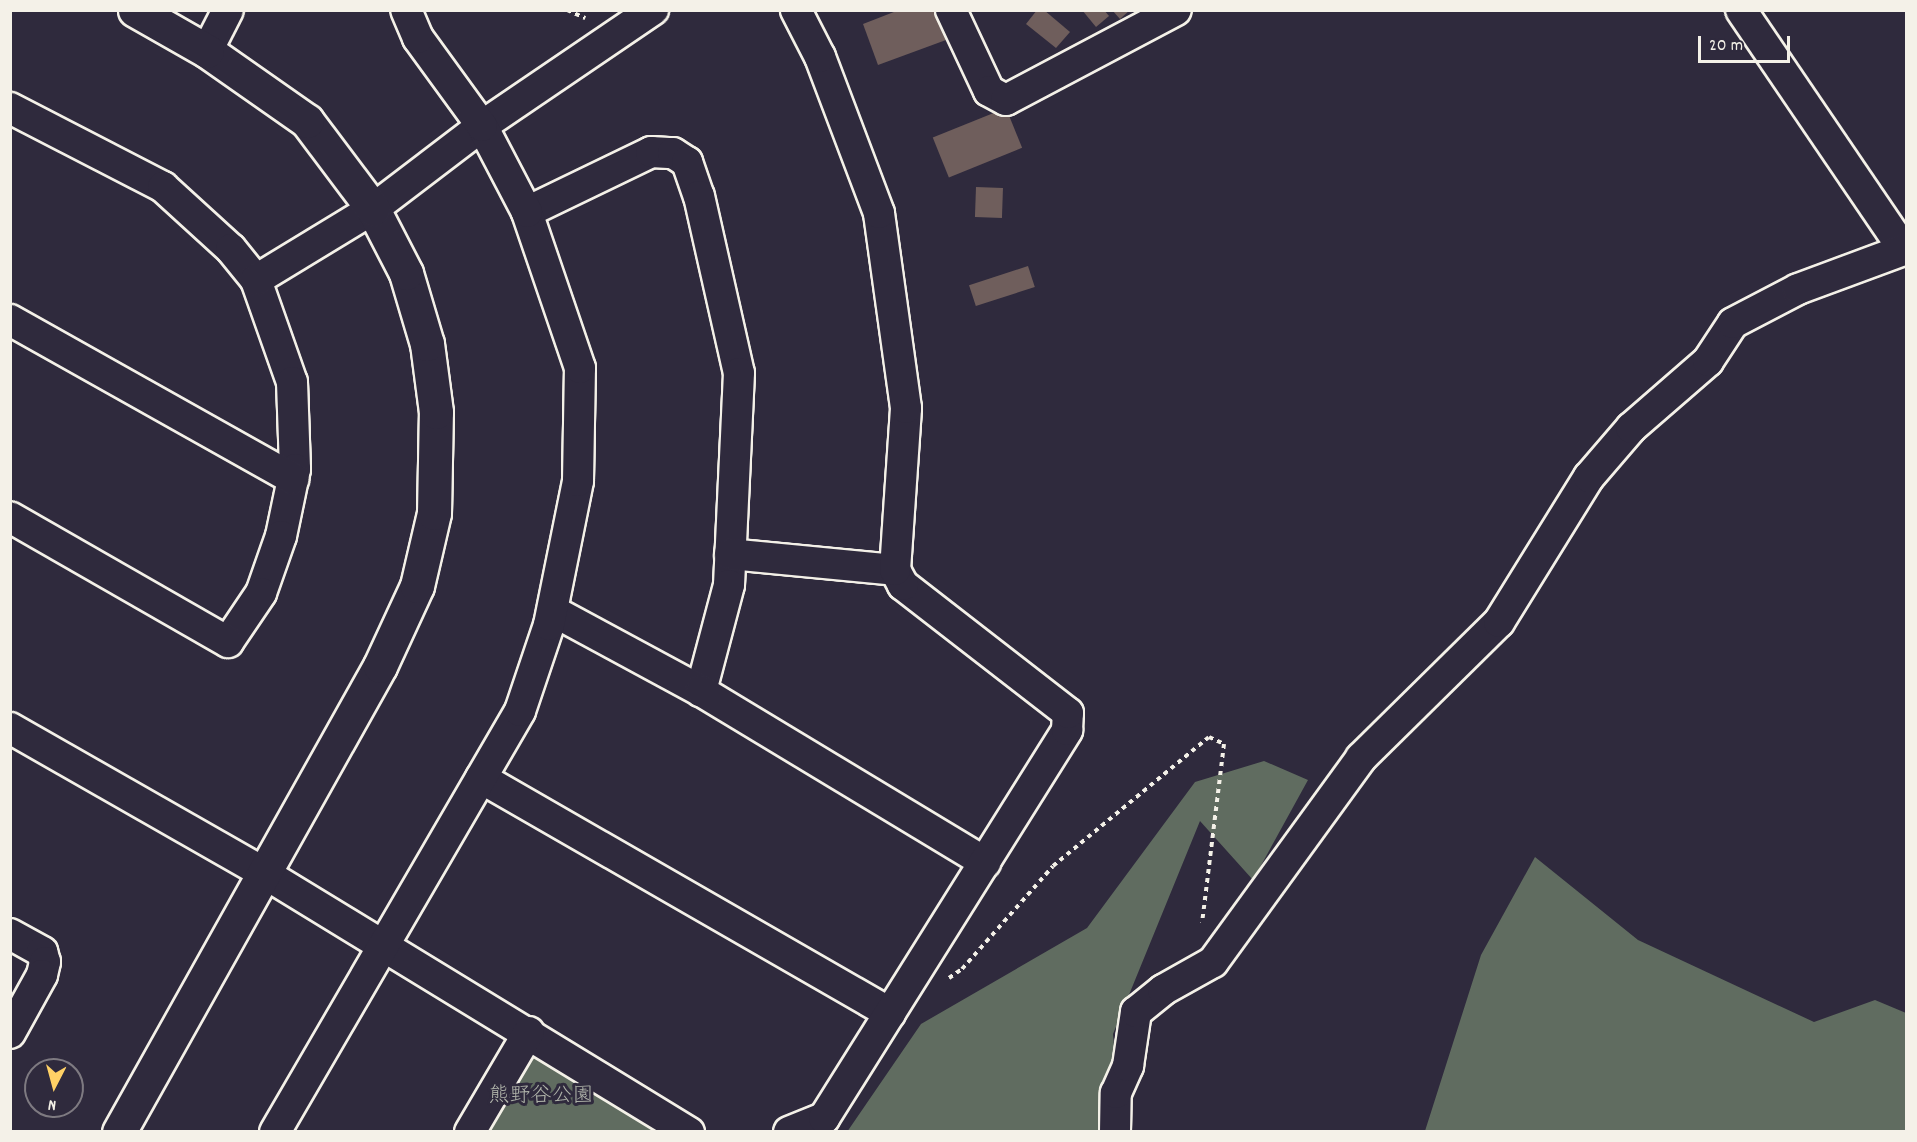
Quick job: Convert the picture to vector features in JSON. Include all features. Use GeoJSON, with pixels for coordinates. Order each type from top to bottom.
{"type":"FeatureCollection","features":[{"type":"Feature","properties":{"kind":"street"},"geometry":{"type":"LineString","coordinates":[[119,1131],[380,666],[417,586],[434,513],[436,412],[427,344],[405,273],[373,209],[306,122],[207,51],[135,10]]}},
{"type":"Feature","properties":{"kind":"street"},"geometry":{"type":"LineString","coordinates":[[207,51],[228,10]]}},
{"type":"Feature","properties":{"kind":"street"},"geometry":{"type":"LineString","coordinates":[[275,1131],[520,711],[553,611],[578,481],[580,368],[527,212],[483,126],[418,38],[406,10]]}},
{"type":"Feature","properties":{"kind":"street"},"geometry":{"type":"LineString","coordinates":[[256,280],[373,209],[483,126],[653,10]]}},
{"type":"Feature","properties":{"kind":"street"},"geometry":{"type":"LineString","coordinates":[[789,1131],[824,1118],[1067,730],[1068,713],[903,585],[895,570],[906,408],[879,213],[820,57],[796,10]]}},
{"type":"Feature","properties":{"kind":"street"},"geometry":{"type":"LineString","coordinates":[[951,10],[989,91],[1006,100],[1176,10]]}},
{"type":"Feature","properties":{"kind":"street"},"geometry":{"type":"LineString","coordinates":[[1115,1131],[1116,1093],[1128,1066],[1136,1012],[1163,990],[1213,962],[1361,758],[1499,622],[1589,477],[1631,428],[1708,361],[1733,323],[1798,289],[1905,250],[1741,10]]}},
{"type":"Feature","properties":{"kind":"street"},"geometry":{"type":"LineString","coordinates":[[10,108],[163,187],[231,249],[256,280],[292,382],[293,479],[281,536],[261,593],[228,642],[10,517]]}},
{"type":"Feature","properties":{"kind":"street"},"geometry":{"type":"LineString","coordinates":[[527,212],[651,152],[673,153],[687,162],[699,196],[739,373],[729,585],[701,691]]}},
{"type":"Feature","properties":{"kind":"street"},"geometry":{"type":"LineString","coordinates":[[10,320],[293,479]]}},
{"type":"Feature","properties":{"kind":"street"},"geometry":{"type":"LineString","coordinates":[[730,554],[895,570]]}},
{"type":"Feature","properties":{"kind":"street"},"geometry":{"type":"LineString","coordinates":[[553,611],[701,691],[985,862]]}},
{"type":"Feature","properties":{"kind":"street"},"geometry":{"type":"LineString","coordinates":[[10,728],[264,873],[689,1131]]}},
{"type":"Feature","properties":{"kind":"street"},"geometry":{"type":"LineString","coordinates":[[481,778],[890,1013]]}},
{"type":"Feature","properties":{"kind":"street"},"geometry":{"type":"LineString","coordinates":[[10,934],[42,952],[45,962],[42,975],[10,1033]]}},
{"type":"Feature","properties":{"kind":"street"},"geometry":{"type":"LineString","coordinates":[[470,1131],[529,1032]]}},
{"type":"Feature","properties":{"kind":"path"},"geometry":{"type":"LineString","coordinates":[[567,10],[589,20]]}},
{"type":"Feature","properties":{"kind":"path"},"geometry":{"type":"LineString","coordinates":[[913,977],[948,978],[962,969],[1053,866],[1209,736],[1224,744],[1201,930]]}},
{"type":"Feature","properties":{"kind":"green space"},"geometry":{"type":"Polygon","coordinates":[[[1264,761],[1308,780],[1253,880],[1200,821],[1113,1034],[1122,1131],[847,1132],[921,1024],[1087,928],[1195,782],[1264,761]]]}},
{"type":"Feature","properties":{"kind":"green space"},"geometry":{"type":"Polygon","coordinates":[[[1535,857],[1638,940],[1814,1022],[1875,1000],[1906,1013],[1906,1131],[1425,1131],[1481,955],[1535,857]]]}},
{"type":"Feature","properties":{"kind":"green space","name":"熊野谷公園"},"geometry":{"type":"Polygon","coordinates":[[[528,1049],[669,1132],[481,1132],[528,1049]]]}},
{"type":"Feature","properties":{"kind":"building"},"geometry":{"type":"Polygon","coordinates":[[[899,10],[935,10],[946,40],[878,65],[863,24],[899,10]]]}},
{"type":"Feature","properties":{"kind":"building"},"geometry":{"type":"Polygon","coordinates":[[[1037,10],[1044,10],[1070,32],[1056,48],[1026,24],[1037,10]]]}},
{"type":"Feature","properties":{"kind":"building"},"geometry":{"type":"Polygon","coordinates":[[[1082,10],[1104,10],[1109,16],[1096,27],[1082,10]]]}},
{"type":"Feature","properties":{"kind":"building"},"geometry":{"type":"Polygon","coordinates":[[[1112,10],[1130,10],[1120,19],[1112,10]]]}},
{"type":"Feature","properties":{"kind":"building"},"geometry":{"type":"Polygon","coordinates":[[[1006,108],[1022,148],[949,177],[933,138],[1006,108]]]}},
{"type":"Feature","properties":{"kind":"building"},"geometry":{"type":"Polygon","coordinates":[[[976,187],[1003,188],[1002,218],[975,217],[976,187]]]}},
{"type":"Feature","properties":{"kind":"building"},"geometry":{"type":"Polygon","coordinates":[[[1028,266],[1035,287],[976,306],[969,285],[1028,266]]]}}]}
